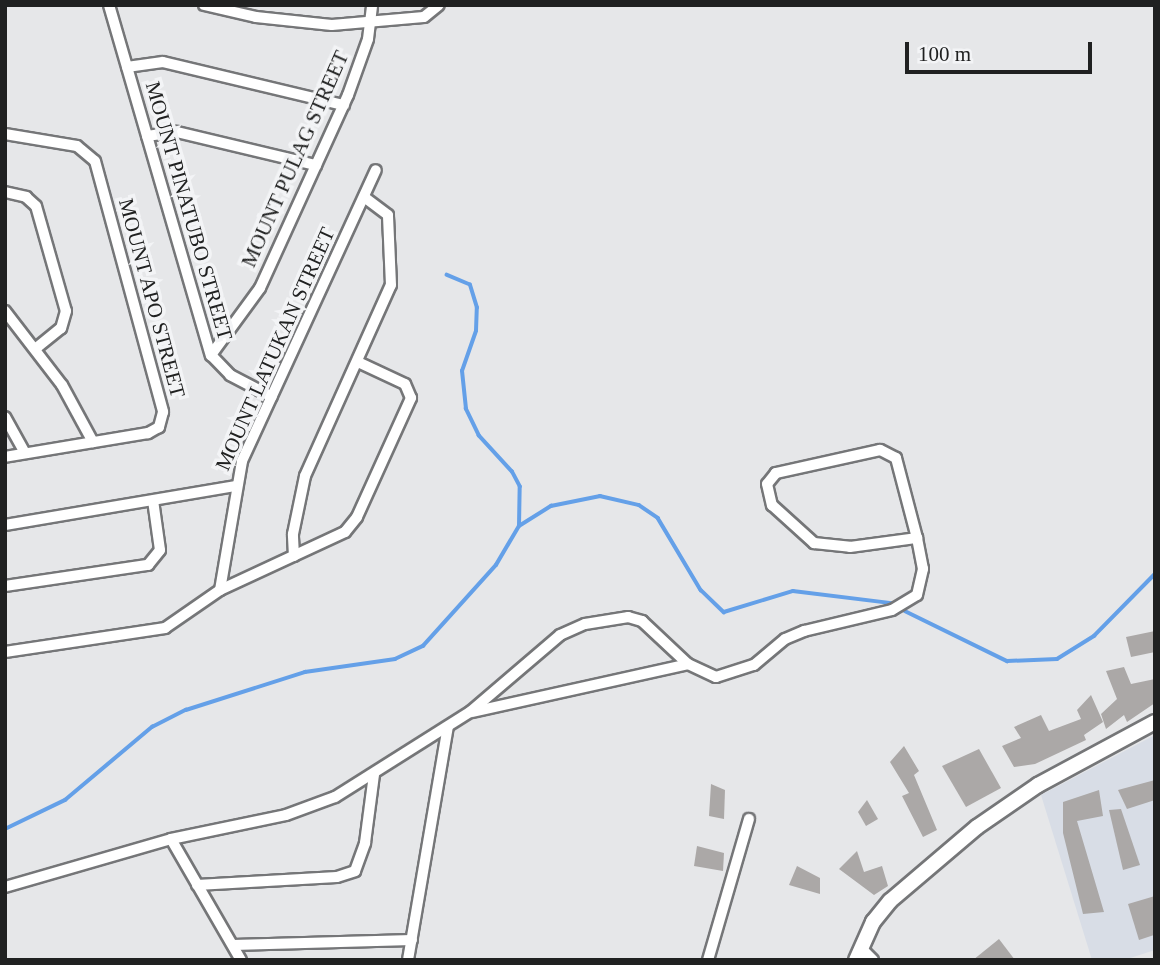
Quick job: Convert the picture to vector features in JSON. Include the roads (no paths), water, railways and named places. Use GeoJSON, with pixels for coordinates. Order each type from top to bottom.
{"type":"FeatureCollection","features":[{"type":"Feature","properties":{"kind":"main road"},"geometry":{"type":"LineString","coordinates":[[858,954],[890,901],[977,827],[1038,785],[1155,722]]}},
{"type":"Feature","properties":{"kind":"street","name":"MOUNT PINATUBO STREET"},"geometry":{"type":"LineString","coordinates":[[109,5],[211,355],[224,371],[272,397]]}},
{"type":"Feature","properties":{"kind":"street"},"geometry":{"type":"LineString","coordinates":[[204,5],[299,23],[372,23],[424,17],[437,8]]}},
{"type":"Feature","properties":{"kind":"street","name":"MOUNT PULAG STREET"},"geometry":{"type":"LineString","coordinates":[[211,355],[260,288],[344,105],[372,23],[372,5]]}},
{"type":"Feature","properties":{"kind":"street"},"geometry":{"type":"LineString","coordinates":[[127,67],[163,62],[344,105]]}},
{"type":"Feature","properties":{"kind":"street"},"geometry":{"type":"LineString","coordinates":[[147,136],[177,132],[316,165]]}},
{"type":"Feature","properties":{"kind":"street","name":"MOUNT APO STREET"},"geometry":{"type":"LineString","coordinates":[[5,134],[83,148],[98,169],[163,412],[155,430],[5,457]]}},
{"type":"Feature","properties":{"kind":"street","name":"MOUNT LATUKAN STREET"},"geometry":{"type":"LineString","coordinates":[[220,590],[235,486],[272,397],[376,170]]}},
{"type":"Feature","properties":{"kind":"street"},"geometry":{"type":"LineString","coordinates":[[5,192],[26,197],[36,206],[66,311],[61,328],[36,348]]}},
{"type":"Feature","properties":{"kind":"street"},"geometry":{"type":"LineString","coordinates":[[294,556],[300,490],[392,279],[388,215],[364,197]]}},
{"type":"Feature","properties":{"kind":"street"},"geometry":{"type":"LineString","coordinates":[[5,311],[36,348],[93,442]]}},
{"type":"Feature","properties":{"kind":"street"},"geometry":{"type":"LineString","coordinates":[[5,652],[165,628],[220,590],[345,532],[357,517],[410,402],[405,384],[358,362]]}},
{"type":"Feature","properties":{"kind":"street"},"geometry":{"type":"LineString","coordinates":[[5,417],[25,453]]}},
{"type":"Feature","properties":{"kind":"street"},"geometry":{"type":"LineString","coordinates":[[5,887],[172,839],[286,815],[335,797],[374,775],[470,712],[560,635],[585,624],[628,617],[642,621],[688,664],[716,677],[728,676],[754,665],[785,639],[804,631],[905,605],[922,582],[917,538],[900,468],[889,452],[870,451],[783,470],[767,484],[772,505],[814,543],[850,547],[917,538]]}},
{"type":"Feature","properties":{"kind":"street"},"geometry":{"type":"LineString","coordinates":[[5,525],[235,486]]}},
{"type":"Feature","properties":{"kind":"street"},"geometry":{"type":"LineString","coordinates":[[5,586],[149,565],[160,550],[153,500]]}},
{"type":"Feature","properties":{"kind":"street"},"geometry":{"type":"LineString","coordinates":[[470,712],[688,664]]}},
{"type":"Feature","properties":{"kind":"street"},"geometry":{"type":"LineString","coordinates":[[408,960],[448,727]]}},
{"type":"Feature","properties":{"kind":"street"},"geometry":{"type":"LineString","coordinates":[[197,885],[337,877],[355,871],[365,843],[374,775]]}},
{"type":"Feature","properties":{"kind":"street"},"geometry":{"type":"LineString","coordinates":[[708,960],[749,819]]}},
{"type":"Feature","properties":{"kind":"street"},"geometry":{"type":"LineString","coordinates":[[172,839],[241,960]]}},
{"type":"Feature","properties":{"kind":"street"},"geometry":{"type":"LineString","coordinates":[[233,945],[412,940]]}},
{"type":"Feature","properties":{"kind":"street"},"geometry":{"type":"LineString","coordinates":[[858,954],[873,960]]}},
{"type":"Feature","properties":{"kind":"waterway"},"geometry":{"type":"LineString","coordinates":[[5,829],[65,800],[152,727],[186,710],[305,672],[395,659],[423,646],[496,565],[519,526],[520,487],[512,472],[479,436],[466,409],[462,371],[476,331],[477,308],[470,285],[447,275]]}},
{"type":"Feature","properties":{"kind":"waterway"},"geometry":{"type":"LineString","coordinates":[[519,526],[551,506],[600,496],[639,505],[658,518],[701,590],[724,612],[793,591],[891,603]]}},
{"type":"Feature","properties":{"kind":"waterway"},"geometry":{"type":"LineString","coordinates":[[905,611],[1007,661],[1057,659],[1094,636],[1155,574]]}}]}
